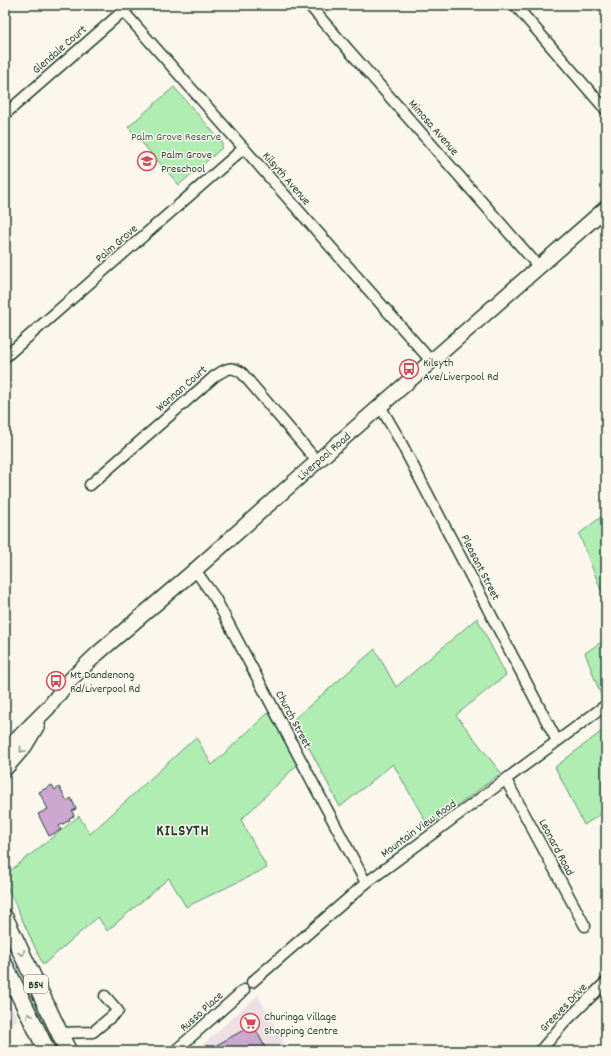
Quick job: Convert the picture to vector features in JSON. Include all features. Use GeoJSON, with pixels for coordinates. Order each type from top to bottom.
{"type":"FeatureCollection","features":[{"type":"Feature","properties":{"kind":"main road","name":"Liverpool Road"},"geometry":{"type":"LineString","coordinates":[[5,751],[48,708],[70,681],[97,654],[606,208]]}},
{"type":"Feature","properties":{"kind":"main road","name":"Liverpool Road"},"geometry":{"type":"LineString","coordinates":[[5,768],[25,746],[48,708]]}},
{"type":"Feature","properties":{"kind":"main road","name":"B54"},"geometry":{"type":"LineString","coordinates":[[5,918],[68,1051]]}},
{"type":"Feature","properties":{"kind":"main road","name":"B54"},"geometry":{"type":"LineString","coordinates":[[5,966],[46,1051]]}},
{"type":"Feature","properties":{"kind":"street","name":"Mimosa Avenue"},"geometry":{"type":"LineString","coordinates":[[309,5],[539,267]]}},
{"type":"Feature","properties":{"kind":"street"},"geometry":{"type":"LineString","coordinates":[[515,5],[606,110]]}},
{"type":"Feature","properties":{"kind":"street","name":"Glendale Court"},"geometry":{"type":"LineString","coordinates":[[5,114],[126,8]]}},
{"type":"Feature","properties":{"kind":"street","name":"Kilsyth Avenue"},"geometry":{"type":"LineString","coordinates":[[126,8],[244,148],[432,362]]}},
{"type":"Feature","properties":{"kind":"street","name":"Palm Grove"},"geometry":{"type":"LineString","coordinates":[[5,358],[244,148]]}},
{"type":"Feature","properties":{"kind":"street","name":"Wannan Court"},"geometry":{"type":"LineString","coordinates":[[90,484],[215,376],[230,368],[236,369],[242,373],[317,461]]}},
{"type":"Feature","properties":{"kind":"street","name":"Pleasant Street"},"geometry":{"type":"LineString","coordinates":[[380,406],[398,437],[557,741]]}},
{"type":"Feature","properties":{"kind":"street","name":"Church Street"},"geometry":{"type":"LineString","coordinates":[[194,570],[215,598],[366,883]]}},
{"type":"Feature","properties":{"kind":"street","name":"Mountain View Road"},"geometry":{"type":"LineString","coordinates":[[252,982],[366,883],[606,706]]}},
{"type":"Feature","properties":{"kind":"street","name":"Leonard Road"},"geometry":{"type":"LineString","coordinates":[[506,780],[585,926]]}},
{"type":"Feature","properties":{"kind":"street","name":"Greeves Drive"},"geometry":{"type":"LineString","coordinates":[[540,1051],[565,1022],[606,982]]}},
{"type":"Feature","properties":{"kind":"street","name":"Russo Place"},"geometry":{"type":"LineString","coordinates":[[175,1051],[244,990]]}},
{"type":"Feature","properties":{"kind":"street"},"geometry":{"type":"LineString","coordinates":[[59,1033],[93,1032],[118,1011],[105,996]]}},
{"type":"Feature","properties":{"kind":"shaded area"},"geometry":{"type":"Polygon","coordinates":[[[5,995],[18,1020],[5,1027],[5,995]]]}},
{"type":"Feature","properties":{"kind":"shaded area","name":"Churinga Village Shopping Centre"},"geometry":{"type":"Polygon","coordinates":[[[258,995],[288,1051],[196,1051],[258,995]]]}},
{"type":"Feature","properties":{"kind":"green space","name":"Palm Grove Reserve"},"geometry":{"type":"Polygon","coordinates":[[[174,87],[222,142],[222,148],[179,185],[128,127],[174,87]]]}},
{"type":"Feature","properties":{"kind":"green space"},"geometry":{"type":"Polygon","coordinates":[[[606,513],[606,603],[579,534],[606,513]]]}},
{"type":"Feature","properties":{"kind":"green space"},"geometry":{"type":"Polygon","coordinates":[[[477,618],[506,675],[456,715],[501,773],[429,827],[393,764],[340,807],[294,719],[375,649],[396,687],[477,618]]]}},
{"type":"Feature","properties":{"kind":"green space"},"geometry":{"type":"Polygon","coordinates":[[[606,639],[606,696],[602,698],[585,653],[606,639]]]}},
{"type":"Feature","properties":{"kind":"green space"},"geometry":{"type":"Polygon","coordinates":[[[269,712],[297,765],[241,820],[267,868],[186,907],[169,878],[107,931],[98,917],[43,965],[5,882],[5,875],[79,816],[90,834],[196,737],[212,765],[269,712]]]}},
{"type":"Feature","properties":{"kind":"green space"},"geometry":{"type":"Polygon","coordinates":[[[606,728],[606,811],[584,825],[555,767],[606,728]]]}},
{"type":"Feature","properties":{"kind":"building"},"geometry":{"type":"Polygon","coordinates":[[[52,785],[55,790],[59,787],[67,801],[71,798],[76,809],[72,811],[74,816],[69,818],[70,820],[59,826],[61,830],[49,836],[38,814],[48,809],[39,792],[52,785]]]}},
{"type":"Feature","properties":{"kind":"building"},"geometry":{"type":"Polygon","coordinates":[[[249,1027],[251,1032],[256,1030],[267,1051],[206,1051],[249,1027]]]}},
{"type":"Feature","properties":{"kind":"place","name":"Palm Grove Preschool"},"geometry":{"type":"Point","coordinates":[147,161]}},
{"type":"Feature","properties":{"kind":"place","name":"Kilsyth Ave/Liverpool Rd"},"geometry":{"type":"Point","coordinates":[409,369]}},
{"type":"Feature","properties":{"kind":"place","name":"Mt Dandenong Rd/Liverpool Rd"},"geometry":{"type":"Point","coordinates":[56,681]}},
{"type":"Feature","properties":{"kind":"place","name":"Churinga Village Shopping Centre"},"geometry":{"type":"Point","coordinates":[250,1023]}},
{"type":"Feature","properties":{"kind":"district","name":"KILSYTH"},"geometry":{"type":"Point","coordinates":[183,829]}}]}
